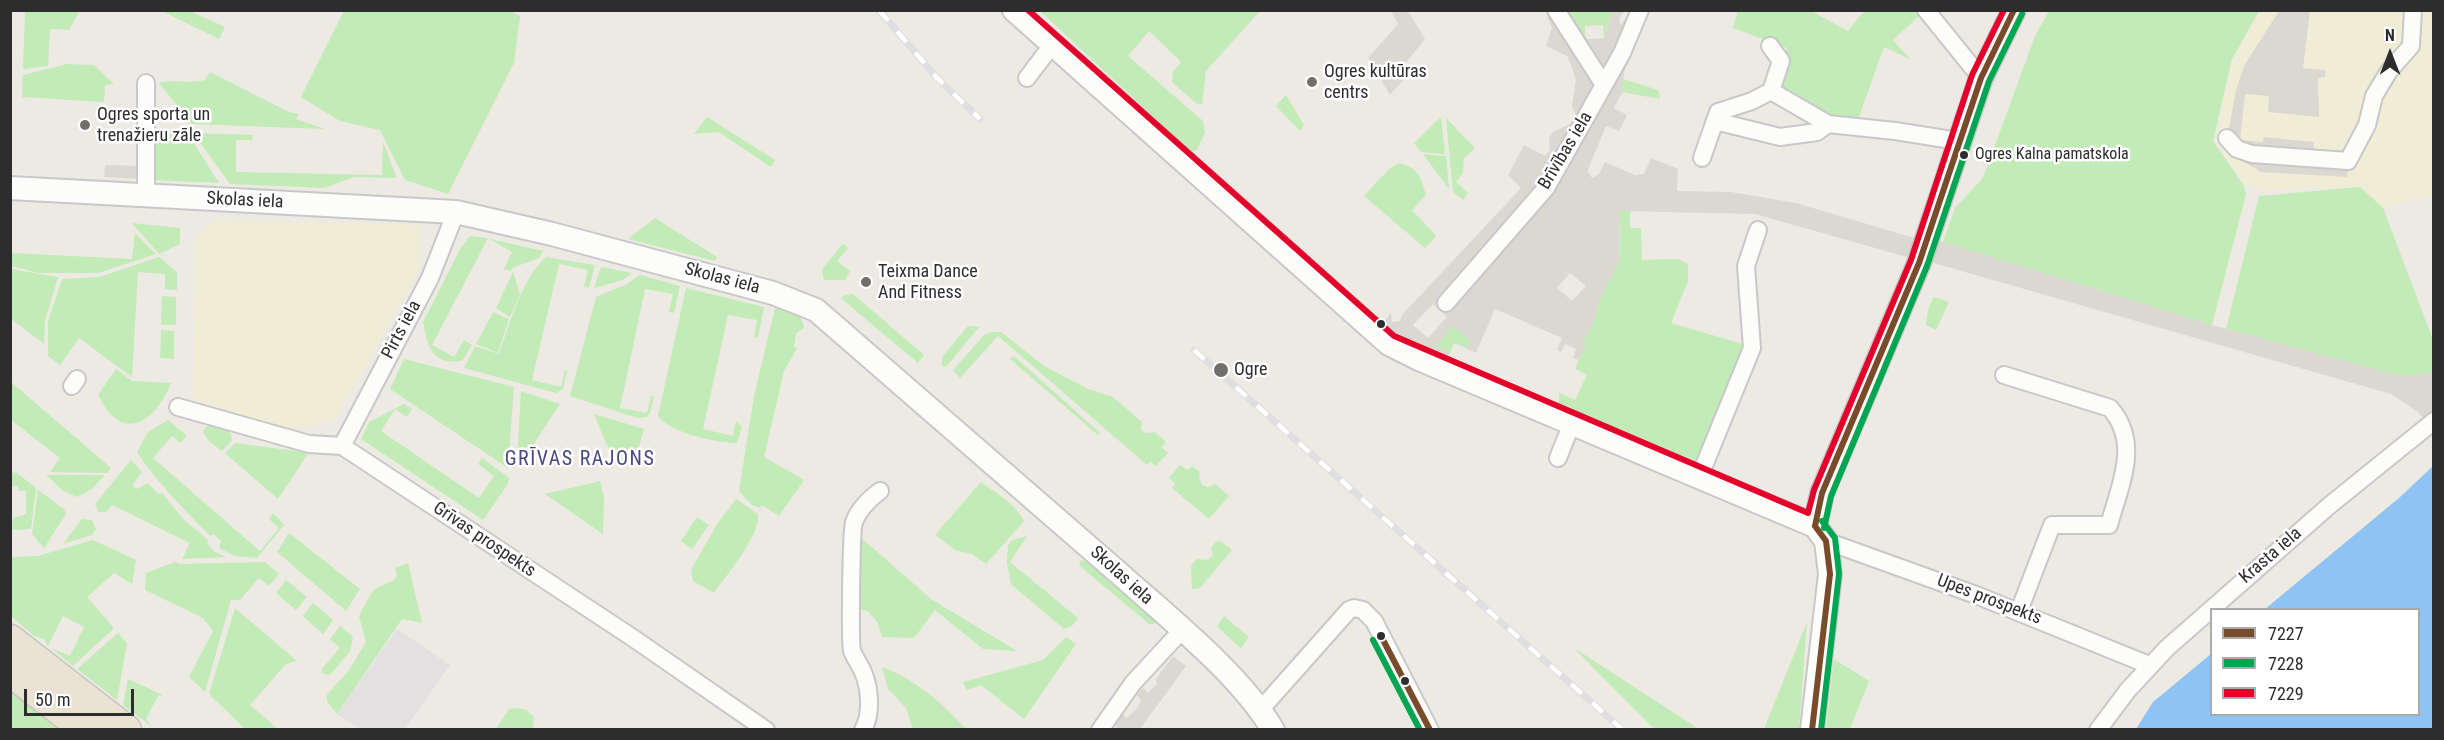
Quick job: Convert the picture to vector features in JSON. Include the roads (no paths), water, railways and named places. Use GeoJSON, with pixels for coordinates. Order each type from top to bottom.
{"type":"FeatureCollection","features":[{"type":"Feature","properties":{"kind":"highway"},"geometry":{"type":"LineString","coordinates":[[10,640],[126,729]]}},
{"type":"Feature","properties":{"kind":"highway"},"geometry":{"type":"LineString","coordinates":[[10,671],[86,729]]}},
{"type":"Feature","properties":{"kind":"main road","name":"Upes prospekts"},"geometry":{"type":"LineString","coordinates":[[1014,10],[1389,344],[1820,533]]}},
{"type":"Feature","properties":{"kind":"main road"},"geometry":{"type":"LineString","coordinates":[[1812,729],[1830,574],[1820,533],[1822,493],[1919,263],[1981,78],[2014,10]]}},
{"type":"Feature","properties":{"kind":"main road","name":"Skolas iela"},"geometry":{"type":"LineString","coordinates":[[10,188],[456,212],[552,234],[781,295],[816,310],[972,443],[1182,630],[1261,709],[1274,729]]}},
{"type":"Feature","properties":{"kind":"street"},"geometry":{"type":"LineString","coordinates":[[1556,10],[1605,84]]}},
{"type":"Feature","properties":{"kind":"street","name":"Brīvības iela"},"geometry":{"type":"LineString","coordinates":[[1446,303],[1546,188],[1605,84],[1640,10]]}},
{"type":"Feature","properties":{"kind":"street"},"geometry":{"type":"LineString","coordinates":[[1926,10],[1981,78]]}},
{"type":"Feature","properties":{"kind":"street"},"geometry":{"type":"LineString","coordinates":[[2227,138],[2237,149],[2252,154],[2348,161],[2367,125],[2374,96],[2389,71],[2411,46],[2413,10]]}},
{"type":"Feature","properties":{"kind":"street"},"geometry":{"type":"LineString","coordinates":[[1027,78],[1052,45]]}},
{"type":"Feature","properties":{"kind":"street"},"geometry":{"type":"LineString","coordinates":[[1702,158],[1718,112],[1752,101],[1771,91],[1781,61],[1770,46]]}},
{"type":"Feature","properties":{"kind":"street"},"geometry":{"type":"LineString","coordinates":[[146,83],[146,196]]}},
{"type":"Feature","properties":{"kind":"street"},"geometry":{"type":"LineString","coordinates":[[1771,91],[1828,124],[1958,141]]}},
{"type":"Feature","properties":{"kind":"street"},"geometry":{"type":"LineString","coordinates":[[1715,121],[1780,137],[1817,132],[1828,124]]}},
{"type":"Feature","properties":{"kind":"street","name":"Pirts iela"},"geometry":{"type":"LineString","coordinates":[[342,446],[430,278],[456,212]]}},
{"type":"Feature","properties":{"kind":"street"},"geometry":{"type":"LineString","coordinates":[[1699,478],[1752,348],[1746,266],[1758,230]]}},
{"type":"Feature","properties":{"kind":"street"},"geometry":{"type":"LineString","coordinates":[[2004,375],[2110,408],[2120,419],[2128,450],[2109,525],[2052,525],[2019,611]]}},
{"type":"Feature","properties":{"kind":"street","name":"Grīvas prospekts"},"geometry":{"type":"LineString","coordinates":[[178,407],[309,444],[342,446],[633,638],[766,729]]}},
{"type":"Feature","properties":{"kind":"street","name":"Krasta iela"},"geometry":{"type":"LineString","coordinates":[[2213,608],[2330,505],[2433,421]]}},
{"type":"Feature","properties":{"kind":"street"},"geometry":{"type":"LineString","coordinates":[[1558,458],[1572,423]]}},
{"type":"Feature","properties":{"kind":"street"},"geometry":{"type":"LineString","coordinates":[[863,729],[869,720],[868,697],[864,675],[852,650],[852,546],[854,523],[866,502],[880,491]]}},
{"type":"Feature","properties":{"kind":"street","name":"Upes prospekts"},"geometry":{"type":"LineString","coordinates":[[1820,533],[2149,665]]}},
{"type":"Feature","properties":{"kind":"street"},"geometry":{"type":"LineString","coordinates":[[1261,709],[1349,610],[1354,608],[1363,610],[1374,621],[1430,729]]}},
{"type":"Feature","properties":{"kind":"street","name":"Krasta iela"},"geometry":{"type":"LineString","coordinates":[[2098,729],[2149,665],[2210,611]]}},
{"type":"Feature","properties":{"kind":"street"},"geometry":{"type":"LineString","coordinates":[[1100,729],[1133,682],[1182,630]]}},
{"type":"Feature","properties":{"kind":"water"},"geometry":{"type":"Polygon","coordinates":[[[2433,466],[2433,729],[2136,729],[2153,702],[2210,655],[2210,716],[2420,716],[2420,608],[2266,608],[2399,498],[2433,466]]]}},
{"type":"Feature","properties":{"kind":"railway"},"geometry":{"type":"LineString","coordinates":[[879,10],[937,78],[980,119]]}},
{"type":"Feature","properties":{"kind":"railway"},"geometry":{"type":"LineString","coordinates":[[1194,350],[1623,730]]}},
{"type":"Feature","properties":{"kind":"place","name":"Ogres kultūras centrs"},"geometry":{"type":"Point","coordinates":[1312,82]}},
{"type":"Feature","properties":{"kind":"place","name":"Ogres sporta un trenažieru zāle"},"geometry":{"type":"Point","coordinates":[85,125]}},
{"type":"Feature","properties":{"kind":"place","name":"Ogres Kalna pamatskola"},"geometry":{"type":"Point","coordinates":[1964,155]}},
{"type":"Feature","properties":{"kind":"place","name":"Teixma Dance And Fitness"},"geometry":{"type":"Point","coordinates":[866,282]}},
{"type":"Feature","properties":{"kind":"place","name":"Ogre"},"geometry":{"type":"Point","coordinates":[1221,370]}},
{"type":"Feature","properties":{"kind":"district","name":"GRĪVAS RAJONS"},"geometry":{"type":"Point","coordinates":[580,460]}}]}
